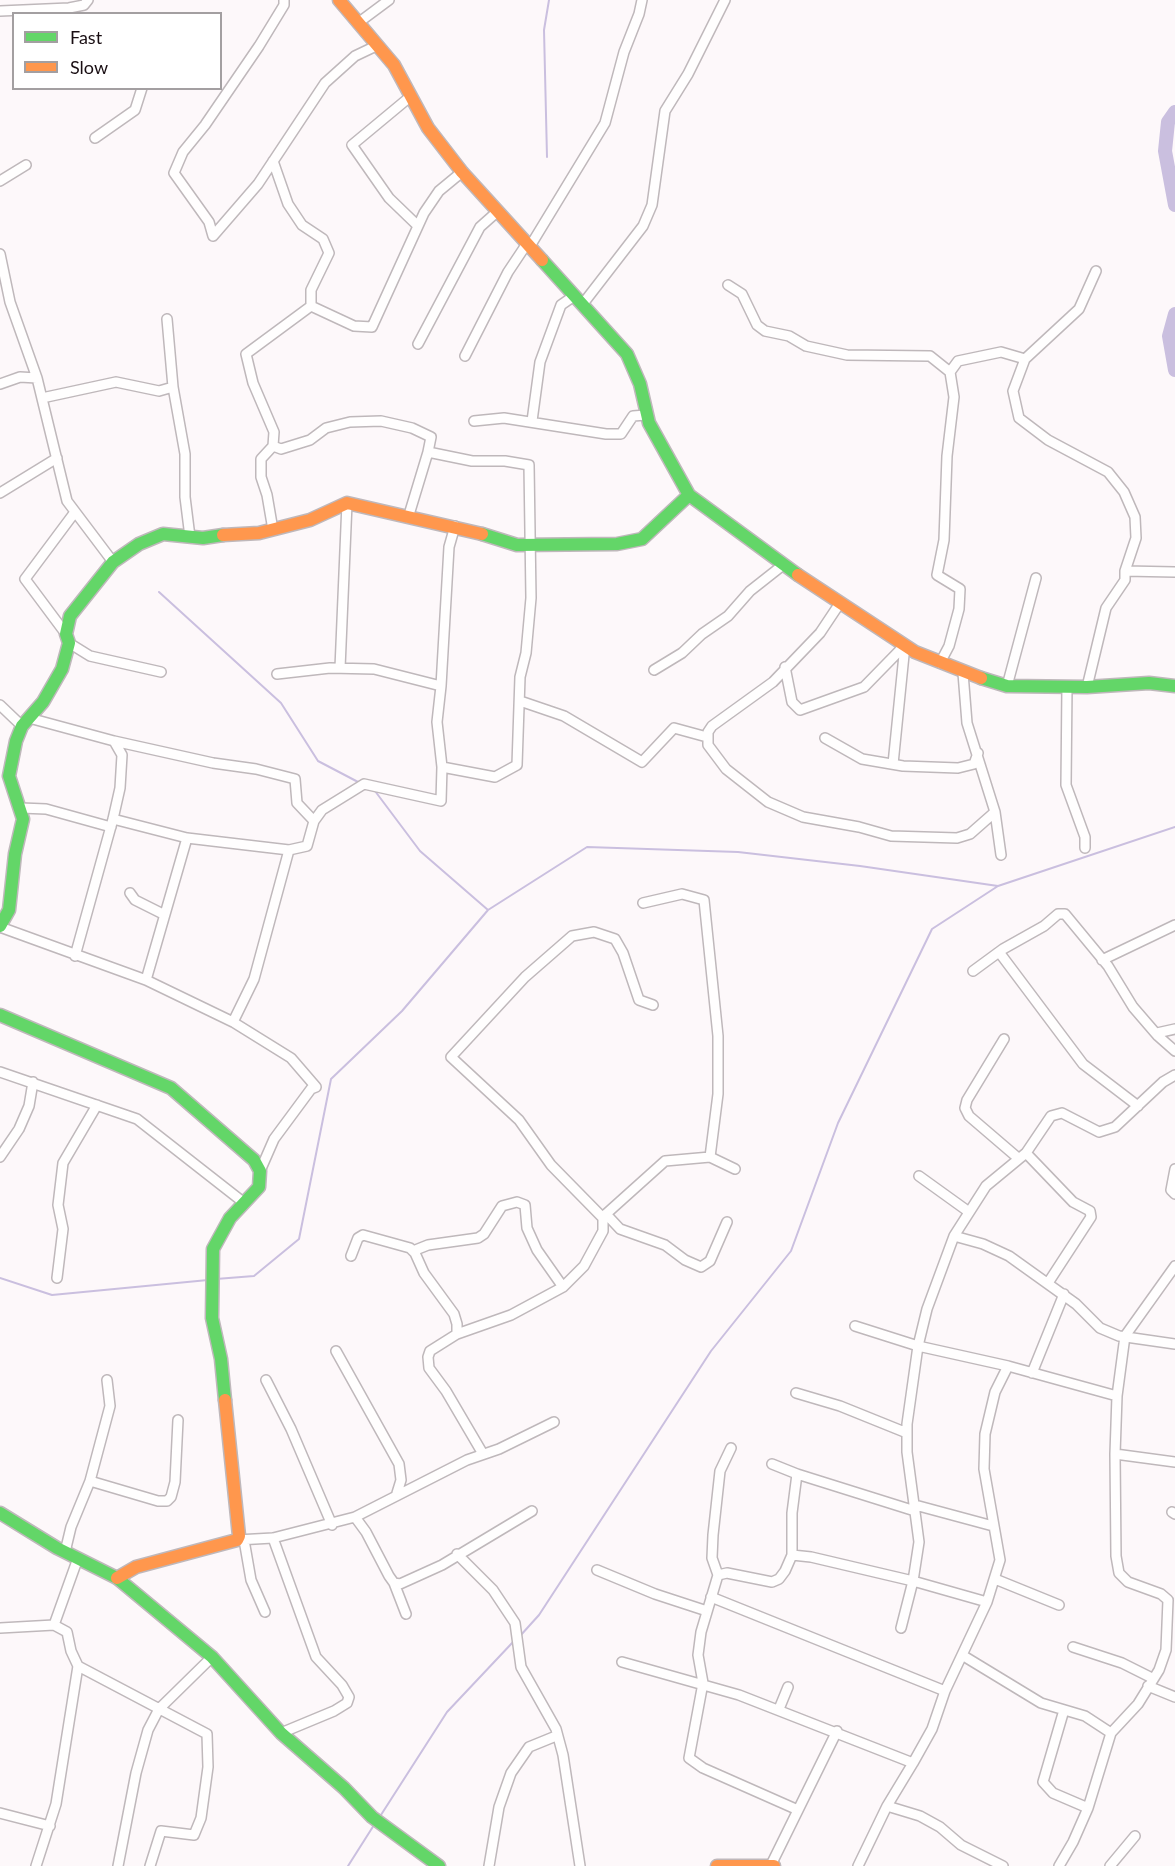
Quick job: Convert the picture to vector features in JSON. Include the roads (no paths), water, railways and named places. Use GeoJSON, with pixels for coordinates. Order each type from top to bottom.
{"type":"FeatureCollection","features":[{"type":"Feature","properties":{"kind":"street"},"geometry":{"type":"LineString","coordinates":[[2,0],[0,9],[61,11],[86,3]]}},
{"type":"Feature","properties":{"kind":"street"},"geometry":{"type":"LineString","coordinates":[[284,0],[284,5],[259,46],[206,125],[183,152],[174,173],[209,222],[213,236],[258,184],[326,83],[355,56],[376,46]]}},
{"type":"Feature","properties":{"kind":"street"},"geometry":{"type":"LineString","coordinates":[[339,0],[394,65],[428,128],[462,172],[627,354],[640,384],[646,416],[689,495],[783,565],[840,603],[905,645],[963,673],[1007,686],[1088,687],[1149,682],[1175,686]]}},
{"type":"Feature","properties":{"kind":"street"},"geometry":{"type":"LineString","coordinates":[[358,23],[389,0]]}},
{"type":"Feature","properties":{"kind":"street"},"geometry":{"type":"LineString","coordinates":[[465,356],[508,272],[528,246],[605,123],[624,52],[642,0]]}},
{"type":"Feature","properties":{"kind":"street"},"geometry":{"type":"LineString","coordinates":[[532,421],[540,362],[561,305],[578,300],[610,271],[648,215],[652,205],[665,111],[688,74],[725,0]]}},
{"type":"Feature","properties":{"kind":"street"},"geometry":{"type":"LineString","coordinates":[[95,138],[135,110],[141,90]]}},
{"type":"Feature","properties":{"kind":"street"},"geometry":{"type":"LineString","coordinates":[[411,96],[352,145],[389,198],[418,225]]}},
{"type":"Feature","properties":{"kind":"street"},"geometry":{"type":"LineString","coordinates":[[273,161],[288,204],[302,225],[323,239],[329,253],[311,290],[311,306]]}},
{"type":"Feature","properties":{"kind":"street"},"geometry":{"type":"LineString","coordinates":[[0,181],[26,165]]}},
{"type":"Feature","properties":{"kind":"street"},"geometry":{"type":"LineString","coordinates":[[311,306],[354,326],[372,327],[418,225],[439,191],[462,172]]}},
{"type":"Feature","properties":{"kind":"street"},"geometry":{"type":"LineString","coordinates":[[418,344],[480,227],[498,211]]}},
{"type":"Feature","properties":{"kind":"street"},"geometry":{"type":"LineString","coordinates":[[0,254],[10,302],[37,378],[67,501],[113,562]]}},
{"type":"Feature","properties":{"kind":"street"},"geometry":{"type":"LineString","coordinates":[[1088,687],[1106,608],[1125,580],[1125,571],[1136,538],[1132,509],[1124,492],[1108,472],[1048,440],[1019,418],[1013,391],[1025,359],[1078,309],[1096,271]]}},
{"type":"Feature","properties":{"kind":"street"},"geometry":{"type":"LineString","coordinates":[[728,285],[742,294],[757,325],[765,331],[789,336],[806,346],[847,355],[930,356],[950,372],[954,396],[949,420],[945,540],[937,574],[960,590],[959,609],[940,663]]}},
{"type":"Feature","properties":{"kind":"street"},"geometry":{"type":"LineString","coordinates":[[273,530],[267,495],[261,477],[261,459],[273,446],[274,432],[253,383],[246,354],[311,306]]}},
{"type":"Feature","properties":{"kind":"street"},"geometry":{"type":"LineString","coordinates":[[167,319],[173,387],[185,454],[185,497],[190,537]]}},
{"type":"Feature","properties":{"kind":"street"},"geometry":{"type":"LineString","coordinates":[[950,372],[958,361],[1001,352],[1025,359]]}},
{"type":"Feature","properties":{"kind":"street"},"geometry":{"type":"LineString","coordinates":[[0,384],[20,377],[37,378]]}},
{"type":"Feature","properties":{"kind":"street"},"geometry":{"type":"LineString","coordinates":[[42,398],[116,382],[159,391],[173,387]]}},
{"type":"Feature","properties":{"kind":"street"},"geometry":{"type":"LineString","coordinates":[[474,421],[504,418],[606,434],[621,434],[633,416],[646,416]]}},
{"type":"Feature","properties":{"kind":"street"},"geometry":{"type":"LineString","coordinates":[[273,446],[280,449],[310,440],[326,428],[351,422],[381,421],[412,428],[430,437],[428,452],[408,518]]}},
{"type":"Feature","properties":{"kind":"street"},"geometry":{"type":"LineString","coordinates":[[428,452],[472,461],[505,461],[528,465],[531,598],[526,653],[520,677],[515,768],[495,777],[442,767]]}},
{"type":"Feature","properties":{"kind":"street"},"geometry":{"type":"LineString","coordinates":[[0,493],[57,458]]}},
{"type":"Feature","properties":{"kind":"street"},"geometry":{"type":"LineString","coordinates":[[265,1612],[251,1580],[239,1530],[225,1395],[212,1318],[213,1249],[230,1218],[259,1187],[260,1171],[274,1139],[311,1089],[316,1087],[291,1058],[233,1022],[146,980],[75,956],[0,926],[9,910],[6,889],[23,819],[5,762],[25,722],[43,702],[62,669],[70,616],[113,562],[156,535],[210,538],[232,533],[259,533],[322,515],[347,503],[408,518],[455,526],[531,547],[617,544],[642,539],[689,495]]}},
{"type":"Feature","properties":{"kind":"street"},"geometry":{"type":"LineString","coordinates":[[340,668],[347,503]]}},
{"type":"Feature","properties":{"kind":"street"},"geometry":{"type":"LineString","coordinates":[[75,512],[25,579],[67,639],[90,656],[161,672]]}},
{"type":"Feature","properties":{"kind":"street"},"geometry":{"type":"LineString","coordinates":[[21,808],[46,809],[187,838],[289,850],[307,846],[314,821],[322,810],[364,784],[441,801],[442,767],[437,722],[448,547],[455,526]]}},
{"type":"Feature","properties":{"kind":"street"},"geometry":{"type":"LineString","coordinates":[[654,670],[682,653],[702,634],[728,616],[750,591],[783,565]]}},
{"type":"Feature","properties":{"kind":"street"},"geometry":{"type":"LineString","coordinates":[[1125,571],[1175,572]]}},
{"type":"Feature","properties":{"kind":"street"},"geometry":{"type":"LineString","coordinates":[[1007,686],[1025,612],[1036,578]]}},
{"type":"Feature","properties":{"kind":"street"},"geometry":{"type":"LineString","coordinates":[[840,603],[820,633],[773,682],[712,726],[707,737],[708,745],[726,769],[768,802],[803,818],[859,827],[891,836],[957,838],[970,834],[996,812]]}},
{"type":"Feature","properties":{"kind":"street"},"geometry":{"type":"LineString","coordinates":[[785,667],[792,702],[801,710],[864,687],[905,645]]}},
{"type":"Feature","properties":{"kind":"street"},"geometry":{"type":"LineString","coordinates":[[893,764],[905,645]]}},
{"type":"Feature","properties":{"kind":"street"},"geometry":{"type":"LineString","coordinates":[[277,674],[340,668],[374,669],[441,686]]}},
{"type":"Feature","properties":{"kind":"street"},"geometry":{"type":"LineString","coordinates":[[963,673],[967,723],[996,812],[1000,855]]}},
{"type":"Feature","properties":{"kind":"street"},"geometry":{"type":"LineString","coordinates":[[1066,686],[1066,785],[1085,837],[1085,848]]}},
{"type":"Feature","properties":{"kind":"street"},"geometry":{"type":"LineString","coordinates":[[520,701],[564,716],[642,762],[674,728],[707,737]]}},
{"type":"Feature","properties":{"kind":"street"},"geometry":{"type":"LineString","coordinates":[[0,705],[25,722],[296,779],[297,803],[314,821]]}},
{"type":"Feature","properties":{"kind":"street"},"geometry":{"type":"LineString","coordinates":[[825,738],[862,759],[893,764],[958,768],[974,764],[978,753]]}},
{"type":"Feature","properties":{"kind":"street"},"geometry":{"type":"LineString","coordinates":[[75,956],[120,788],[122,755],[114,741]]}},
{"type":"Feature","properties":{"kind":"street"},"geometry":{"type":"LineString","coordinates":[[146,980],[163,914],[187,838]]}},
{"type":"Feature","properties":{"kind":"street"},"geometry":{"type":"LineString","coordinates":[[233,1022],[254,979],[289,850]]}},
{"type":"Feature","properties":{"kind":"street"},"geometry":{"type":"LineString","coordinates":[[130,893],[135,900],[163,914]]}},
{"type":"Feature","properties":{"kind":"street"},"geometry":{"type":"LineString","coordinates":[[643,903],[682,894],[704,900],[718,1036],[718,1094],[710,1157]]}},
{"type":"Feature","properties":{"kind":"street"},"geometry":{"type":"LineString","coordinates":[[973,971],[1062,913],[1102,960],[1133,1008],[1175,1051]]}},
{"type":"Feature","properties":{"kind":"street"},"geometry":{"type":"LineString","coordinates":[[1102,960],[1175,925]]}},
{"type":"Feature","properties":{"kind":"street"},"geometry":{"type":"LineString","coordinates":[[653,1005],[639,1000],[623,953],[615,939],[594,932],[572,936],[525,977],[451,1057],[519,1120],[551,1165],[620,1229],[665,1245],[685,1260],[701,1267],[710,1261],[728,1222]]}},
{"type":"Feature","properties":{"kind":"street"},"geometry":{"type":"LineString","coordinates":[[999,952],[1083,1064],[1138,1106]]}},
{"type":"Feature","properties":{"kind":"street"},"geometry":{"type":"LineString","coordinates":[[0,1015],[171,1088],[254,1160],[260,1171]]}},
{"type":"Feature","properties":{"kind":"street"},"geometry":{"type":"LineString","coordinates":[[1158,1033],[1175,1029]]}},
{"type":"Feature","properties":{"kind":"street"},"geometry":{"type":"LineString","coordinates":[[1004,1039],[967,1100],[965,1108],[969,1116],[1022,1156],[1073,1202],[1090,1211],[1091,1217],[1048,1283]]}},
{"type":"Feature","properties":{"kind":"street"},"geometry":{"type":"LineString","coordinates":[[0,1072],[136,1119],[243,1202]]}},
{"type":"Feature","properties":{"kind":"street"},"geometry":{"type":"LineString","coordinates":[[901,1628],[913,1581],[919,1542],[907,1433],[918,1346],[927,1309],[954,1236],[986,1186],[1013,1166],[1051,1116],[1062,1113],[1099,1132],[1115,1127],[1163,1082],[1175,1075]]}},
{"type":"Feature","properties":{"kind":"street"},"geometry":{"type":"LineString","coordinates":[[0,1157],[19,1129],[29,1106],[33,1082]]}},
{"type":"Feature","properties":{"kind":"street"},"geometry":{"type":"LineString","coordinates":[[57,1278],[63,1229],[58,1204],[63,1163],[98,1105]]}},
{"type":"Feature","properties":{"kind":"street"},"geometry":{"type":"LineString","coordinates":[[483,1454],[446,1391],[429,1368],[430,1352],[458,1334],[511,1316],[563,1287],[584,1266],[603,1231],[604,1216],[664,1161],[710,1157],[735,1169]]}},
{"type":"Feature","properties":{"kind":"street"},"geometry":{"type":"LineString","coordinates":[[1175,1169],[1171,1191],[1175,1194]]}},
{"type":"Feature","properties":{"kind":"street"},"geometry":{"type":"LineString","coordinates":[[919,1176],[969,1212]]}},
{"type":"Feature","properties":{"kind":"street"},"geometry":{"type":"LineString","coordinates":[[351,1256],[358,1238],[363,1235],[414,1251],[428,1245],[478,1239],[484,1234],[502,1206],[517,1202],[525,1205],[527,1228],[537,1250],[563,1287]]}},
{"type":"Feature","properties":{"kind":"street"},"geometry":{"type":"LineString","coordinates":[[954,1236],[982,1244],[1009,1256],[1064,1294],[1100,1328],[1125,1336],[1175,1344]]}},
{"type":"Feature","properties":{"kind":"street"},"geometry":{"type":"LineString","coordinates":[[414,1251],[424,1273],[454,1314],[458,1334]]}},
{"type":"Feature","properties":{"kind":"street"},"geometry":{"type":"LineString","coordinates":[[1059,1866],[1088,1808],[1111,1733],[1130,1715],[1170,1652],[1168,1600],[1161,1594],[1128,1582],[1119,1573],[1116,1556],[1115,1454],[1117,1396],[1125,1336],[1175,1266]]}},
{"type":"Feature","properties":{"kind":"street"},"geometry":{"type":"LineString","coordinates":[[1032,1373],[1064,1294]]}},
{"type":"Feature","properties":{"kind":"street"},"geometry":{"type":"LineString","coordinates":[[855,1326],[918,1346],[1008,1366],[1117,1396]]}},
{"type":"Feature","properties":{"kind":"street"},"geometry":{"type":"LineString","coordinates":[[336,1351],[399,1464],[401,1480],[397,1493]]}},
{"type":"Feature","properties":{"kind":"street"},"geometry":{"type":"LineString","coordinates":[[858,1866],[888,1806],[932,1729],[945,1691],[987,1602],[995,1579],[1000,1560],[984,1469],[985,1434],[995,1392],[1008,1366]]}},
{"type":"Feature","properties":{"kind":"street"},"geometry":{"type":"LineString","coordinates":[[65,1552],[71,1527],[90,1481],[110,1406],[107,1380]]}},
{"type":"Feature","properties":{"kind":"street"},"geometry":{"type":"LineString","coordinates":[[266,1380],[291,1429],[332,1525]]}},
{"type":"Feature","properties":{"kind":"street"},"geometry":{"type":"LineString","coordinates":[[796,1393],[840,1406],[907,1433]]}},
{"type":"Feature","properties":{"kind":"street"},"geometry":{"type":"LineString","coordinates":[[90,1481],[158,1501],[167,1501],[171,1497],[174,1482],[178,1420]]}},
{"type":"Feature","properties":{"kind":"street"},"geometry":{"type":"LineString","coordinates":[[117,1578],[136,1567],[241,1540],[273,1538],[332,1525],[355,1517],[397,1493],[510,1444],[554,1422]]}},
{"type":"Feature","properties":{"kind":"street"},"geometry":{"type":"LineString","coordinates":[[730,1448],[720,1471],[712,1558],[718,1575],[707,1611],[698,1655],[703,1683],[689,1758],[703,1768],[798,1810]]}},
{"type":"Feature","properties":{"kind":"street"},"geometry":{"type":"LineString","coordinates":[[1115,1454],[1175,1462]]}},
{"type":"Feature","properties":{"kind":"street"},"geometry":{"type":"LineString","coordinates":[[772,1464],[796,1474],[915,1508],[993,1526]]}},
{"type":"Feature","properties":{"kind":"street"},"geometry":{"type":"LineString","coordinates":[[718,1575],[727,1573],[772,1582],[779,1580],[792,1555],[792,1513],[796,1474]]}},
{"type":"Feature","properties":{"kind":"street"},"geometry":{"type":"LineString","coordinates":[[394,1583],[407,1583],[442,1565],[532,1511]]}},
{"type":"Feature","properties":{"kind":"street"},"geometry":{"type":"LineString","coordinates":[[0,1513],[65,1552],[117,1578],[212,1657],[280,1733],[337,1782],[372,1817],[439,1866]]}},
{"type":"Feature","properties":{"kind":"street"},"geometry":{"type":"LineString","coordinates":[[355,1517],[366,1532],[394,1583],[406,1614]]}},
{"type":"Feature","properties":{"kind":"street"},"geometry":{"type":"LineString","coordinates":[[273,1538],[316,1657],[342,1685],[349,1697],[347,1703],[334,1711],[280,1733]]}},
{"type":"Feature","properties":{"kind":"street"},"geometry":{"type":"LineString","coordinates":[[457,1554],[493,1590],[514,1623],[521,1667],[556,1729],[556,1737],[569,1778],[580,1866]]}},
{"type":"Feature","properties":{"kind":"street"},"geometry":{"type":"LineString","coordinates":[[792,1555],[811,1557],[913,1581],[987,1602]]}},
{"type":"Feature","properties":{"kind":"street"},"geometry":{"type":"LineString","coordinates":[[54,1625],[78,1558]]}},
{"type":"Feature","properties":{"kind":"street"},"geometry":{"type":"LineString","coordinates":[[597,1570],[655,1594],[707,1611]]}},
{"type":"Feature","properties":{"kind":"street"},"geometry":{"type":"LineString","coordinates":[[995,1579],[1059,1605]]}},
{"type":"Feature","properties":{"kind":"street"},"geometry":{"type":"LineString","coordinates":[[711,1596],[945,1691]]}},
{"type":"Feature","properties":{"kind":"street"},"geometry":{"type":"LineString","coordinates":[[0,1629],[54,1625],[67,1632],[71,1651],[78,1666],[56,1804],[36,1866]]}},
{"type":"Feature","properties":{"kind":"street"},"geometry":{"type":"LineString","coordinates":[[1073,1647],[1122,1663],[1175,1697]]}},
{"type":"Feature","properties":{"kind":"street"},"geometry":{"type":"LineString","coordinates":[[962,1655],[1041,1703],[1085,1716],[1111,1733]]}},
{"type":"Feature","properties":{"kind":"street"},"geometry":{"type":"LineString","coordinates":[[118,1866],[136,1773],[148,1730],[159,1709],[212,1657]]}},
{"type":"Feature","properties":{"kind":"street"},"geometry":{"type":"LineString","coordinates":[[622,1662],[703,1683],[779,1709],[913,1763]]}},
{"type":"Feature","properties":{"kind":"street"},"geometry":{"type":"LineString","coordinates":[[78,1666],[205,1731],[209,1746],[201,1818],[194,1835],[161,1831],[150,1866]]}},
{"type":"Feature","properties":{"kind":"street"},"geometry":{"type":"LineString","coordinates":[[779,1709],[788,1687]]}},
{"type":"Feature","properties":{"kind":"street"},"geometry":{"type":"LineString","coordinates":[[1064,1710],[1043,1782],[1053,1793],[1088,1808]]}},
{"type":"Feature","properties":{"kind":"street"},"geometry":{"type":"LineString","coordinates":[[717,1866],[773,1865],[837,1731]]}},
{"type":"Feature","properties":{"kind":"street"},"geometry":{"type":"LineString","coordinates":[[489,1866],[499,1807],[511,1773],[529,1747],[556,1737]]}},
{"type":"Feature","properties":{"kind":"street"},"geometry":{"type":"LineString","coordinates":[[888,1806],[920,1816],[940,1827],[961,1845],[1003,1866]]}},
{"type":"Feature","properties":{"kind":"street"},"geometry":{"type":"LineString","coordinates":[[0,1813],[50,1826]]}},
{"type":"Feature","properties":{"kind":"street"},"geometry":{"type":"LineString","coordinates":[[1110,1866],[1135,1836]]}},
{"type":"Feature","properties":{"kind":"waterway"},"geometry":{"type":"LineString","coordinates":[[547,157],[544,30],[549,0]]}},
{"type":"Feature","properties":{"kind":"waterway"},"geometry":{"type":"LineString","coordinates":[[1175,112],[1168,122],[1165,151],[1175,205]]}},
{"type":"Feature","properties":{"kind":"waterway"},"geometry":{"type":"LineString","coordinates":[[1175,314],[1169,336],[1175,370]]}},
{"type":"Feature","properties":{"kind":"waterway"},"geometry":{"type":"LineString","coordinates":[[159,592],[281,703],[318,761],[360,783]]}},
{"type":"Feature","properties":{"kind":"waterway"},"geometry":{"type":"LineString","coordinates":[[375,791],[420,851],[488,910]]}},
{"type":"Feature","properties":{"kind":"waterway"},"geometry":{"type":"LineString","coordinates":[[520,1636],[539,1615],[711,1351],[791,1251],[838,1123],[932,929],[998,886],[1175,827]]}},
{"type":"Feature","properties":{"kind":"waterway"},"geometry":{"type":"LineString","coordinates":[[216,1279],[254,1276],[299,1239],[331,1079],[402,1011],[488,910],[587,847],[738,852],[860,866],[998,886]]}},
{"type":"Feature","properties":{"kind":"waterway"},"geometry":{"type":"LineString","coordinates":[[0,1278],[52,1295],[208,1280]]}},
{"type":"Feature","properties":{"kind":"waterway"},"geometry":{"type":"LineString","coordinates":[[379,1818],[447,1712],[513,1642]]}},
{"type":"Feature","properties":{"kind":"waterway"},"geometry":{"type":"LineString","coordinates":[[348,1866],[374,1825]]}}]}
